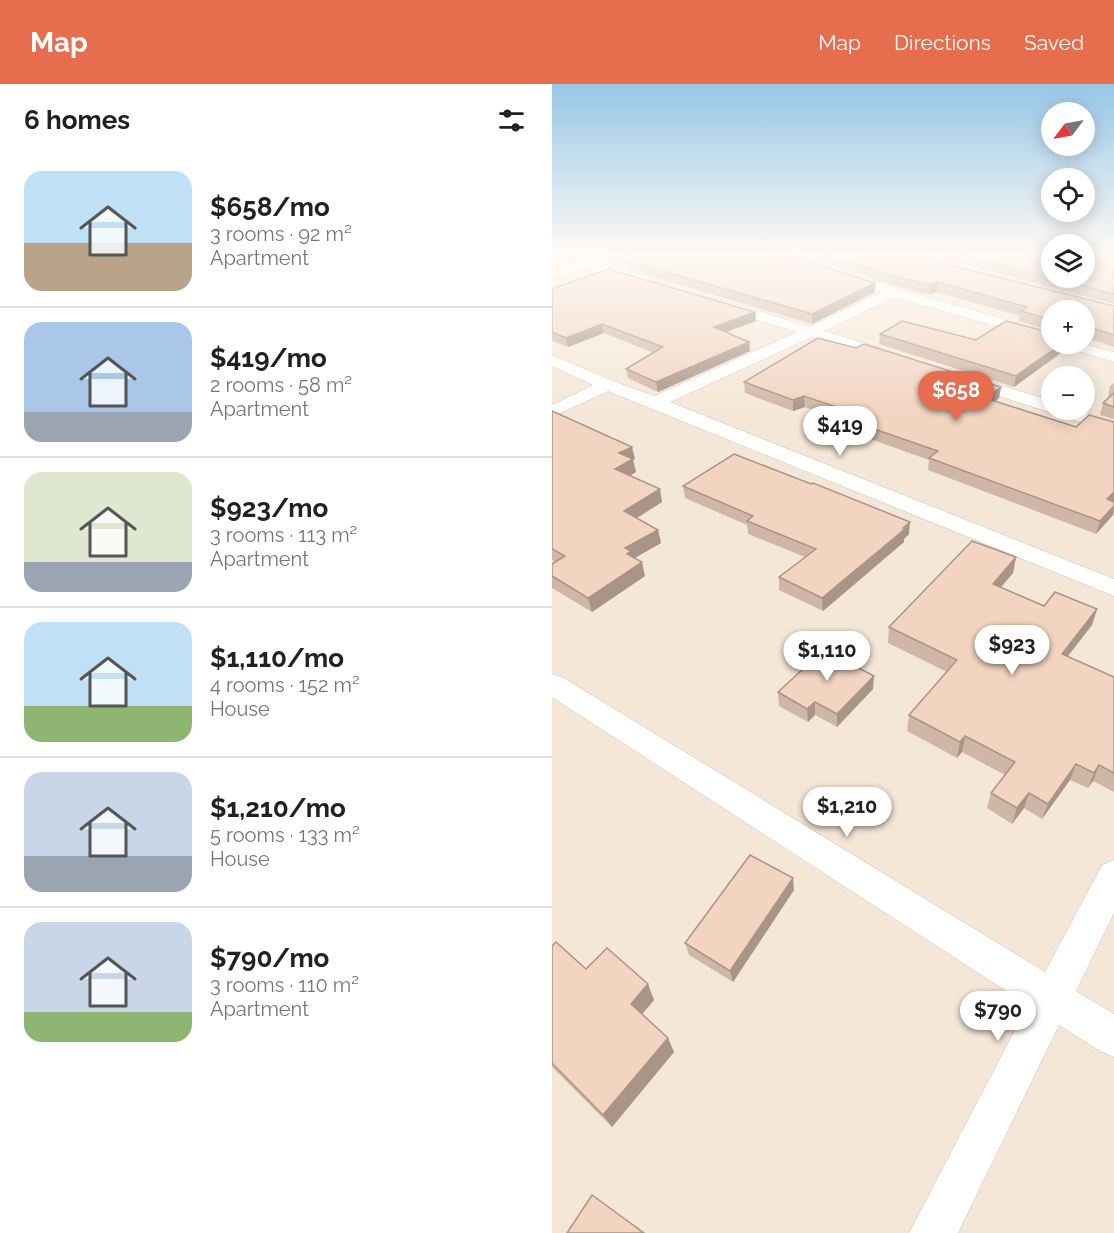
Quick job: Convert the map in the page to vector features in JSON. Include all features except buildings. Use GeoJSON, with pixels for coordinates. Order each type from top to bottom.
{"type":"FeatureCollection","features":[{"type":"Feature","properties":{"kind":"street"},"geometry":{"type":"LineString","coordinates":[[728,307],[904,360]]}},
{"type":"Feature","properties":{"kind":"street"},"geometry":{"type":"LineString","coordinates":[[655,402],[813,332],[864,307]]}},
{"type":"Feature","properties":{"kind":"street"},"geometry":{"type":"LineString","coordinates":[[944,307],[1041,335]]}},
{"type":"Feature","properties":{"kind":"street"},"geometry":{"type":"LineString","coordinates":[[1095,352],[1114,357]]}},
{"type":"Feature","properties":{"kind":"street"},"geometry":{"type":"LineString","coordinates":[[552,360],[607,385],[655,402],[1114,588]]}},
{"type":"Feature","properties":{"kind":"street"},"geometry":{"type":"LineString","coordinates":[[949,375],[1041,404]]}},
{"type":"Feature","properties":{"kind":"street"},"geometry":{"type":"LineString","coordinates":[[552,412],[607,385]]}},
{"type":"Feature","properties":{"kind":"street"},"geometry":{"type":"LineString","coordinates":[[1091,420],[1114,427]]}},
{"type":"Feature","properties":{"kind":"street"},"geometry":{"type":"LineString","coordinates":[[552,684],[1114,1037]]}},
{"type":"Feature","properties":{"kind":"street"},"geometry":{"type":"LineString","coordinates":[[933,1233],[1114,876]]}},
{"type":"Feature","properties":{"kind":"shaded area"},"geometry":{"type":"Polygon","coordinates":[[[552,307],[1041,307],[1041,354],[1095,354],[1095,307],[1114,307],[1114,1233],[552,1233],[552,307]]]}}]}
